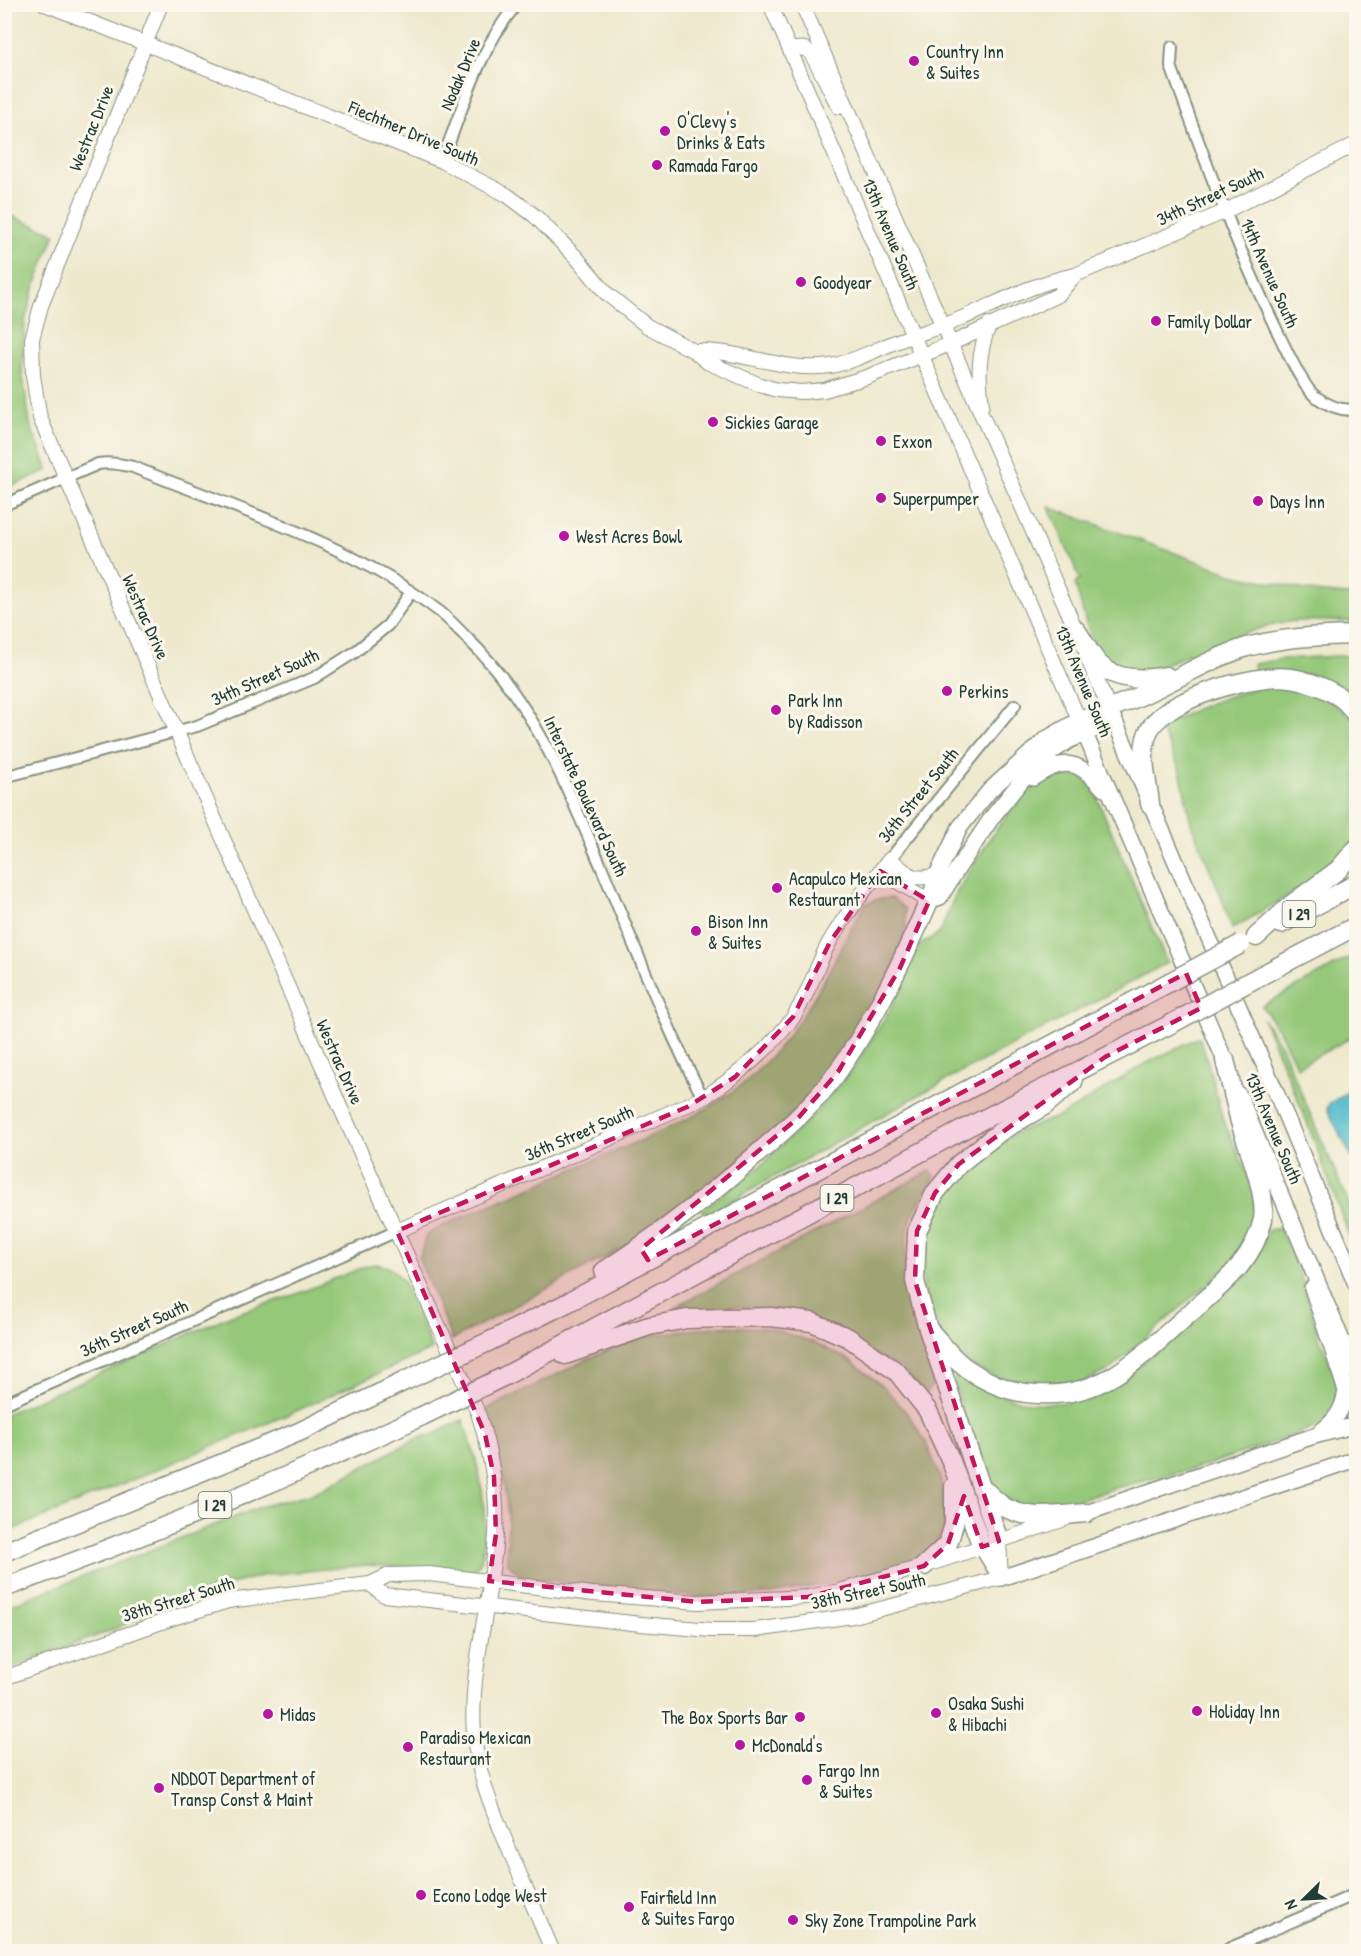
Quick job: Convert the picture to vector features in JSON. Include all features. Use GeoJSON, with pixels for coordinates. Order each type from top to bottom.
{"type":"FeatureCollection","features":[{"type":"Feature","properties":{"kind":"highway"},"geometry":{"type":"LineString","coordinates":[[1076,630],[1100,665],[1112,672],[1147,680],[1186,673]]}},
{"type":"Feature","properties":{"kind":"highway"},"geometry":{"type":"LineString","coordinates":[[1112,714],[1129,702],[1186,673],[1247,648],[1298,637],[1356,635]]}},
{"type":"Feature","properties":{"kind":"highway"},"geometry":{"type":"LineString","coordinates":[[1150,804],[1144,749],[1149,729],[1163,714],[1188,700],[1241,682],[1289,677],[1315,684],[1341,698],[1356,714]]}},
{"type":"Feature","properties":{"kind":"highway"},"geometry":{"type":"LineString","coordinates":[[1248,941],[1338,870],[1356,849]]}},
{"type":"Feature","properties":{"kind":"highway","name":"I 29"},"geometry":{"type":"LineString","coordinates":[[4,1552],[299,1432],[567,1303],[1356,884]]}},
{"type":"Feature","properties":{"kind":"highway"},"geometry":{"type":"LineString","coordinates":[[567,1303],[595,1277],[649,1242],[727,1181],[800,1117],[838,1072],[868,1025],[900,968],[929,901]]}},
{"type":"Feature","properties":{"kind":"highway","name":"I 29"},"geometry":{"type":"LineString","coordinates":[[4,1588],[312,1467],[511,1373],[966,1128],[1172,1024],[1356,926]]}},
{"type":"Feature","properties":{"kind":"highway"},"geometry":{"type":"LineString","coordinates":[[999,1541],[928,1329],[915,1281],[917,1231],[934,1193],[958,1164],[1001,1131],[1044,1106],[1105,1057]]}},
{"type":"Feature","properties":{"kind":"highway"},"geometry":{"type":"LineString","coordinates":[[928,1329],[964,1367],[991,1383],[1020,1393],[1058,1396],[1092,1388],[1119,1374],[1234,1273],[1253,1248],[1263,1217],[1260,1184],[1240,1122],[1225,1060]]}},
{"type":"Feature","properties":{"kind":"highway"},"geometry":{"type":"LineString","coordinates":[[511,1373],[650,1326],[687,1319],[771,1317],[812,1322],[849,1338],[897,1372],[928,1411],[951,1461],[982,1547]]}},
{"type":"Feature","properties":{"kind":"highway"},"geometry":{"type":"LineString","coordinates":[[924,1566],[948,1544],[954,1524],[955,1493],[951,1461]]}},
{"type":"Feature","properties":{"kind":"highway"},"geometry":{"type":"LineString","coordinates":[[982,1488],[1002,1506],[1020,1513],[1037,1516],[1086,1513]]}},
{"type":"Feature","properties":{"kind":"main road"},"geometry":{"type":"LineString","coordinates":[[929,901],[937,875],[960,827],[990,790],[1047,739],[1112,714]]}},
{"type":"Feature","properties":{"kind":"main road","name":"13th Avenue South"},"geometry":{"type":"LineString","coordinates":[[1112,714],[1278,1097],[1356,1284]]}},
{"type":"Feature","properties":{"kind":"main road"},"geometry":{"type":"LineString","coordinates":[[929,901],[940,897],[964,859],[1026,775],[1050,753],[1070,740],[1082,726]]}},
{"type":"Feature","properties":{"kind":"main road","name":"13th Avenue South"},"geometry":{"type":"LineString","coordinates":[[1082,726],[1296,1227],[1356,1374]]}},
{"type":"Feature","properties":{"kind":"main road"},"geometry":{"type":"LineString","coordinates":[[1011,793],[1043,771],[1059,764],[1072,765],[1089,772],[1113,798]]}},
{"type":"Feature","properties":{"kind":"main road"},"geometry":{"type":"LineString","coordinates":[[1296,1227],[1315,1299],[1346,1391],[1339,1416],[1314,1436]]}},
{"type":"Feature","properties":{"kind":"main road","name":"38th Street South"},"geometry":{"type":"LineString","coordinates":[[1086,1513],[1314,1436],[1356,1425]]}},
{"type":"Feature","properties":{"kind":"main road","name":"38th Street South"},"geometry":{"type":"LineString","coordinates":[[1001,1578],[1356,1459]]}},
{"type":"Feature","properties":{"kind":"main road"},"geometry":{"type":"LineString","coordinates":[[982,1547],[1001,1578]]}},
{"type":"Feature","properties":{"kind":"street","name":"Fiechtner Drive South"},"geometry":{"type":"LineString","coordinates":[[45,4],[442,161],[507,195],[543,223],[607,294],[623,308],[647,326],[694,351],[707,362],[759,385],[777,390],[801,392],[824,390],[847,384],[950,344]]}},
{"type":"Feature","properties":{"kind":"street","name":"Westrac Drive"},"geometry":{"type":"LineString","coordinates":[[161,4],[41,306],[32,339],[33,376],[40,418],[64,478],[341,1109],[478,1413],[494,1477],[495,1522],[474,1708],[474,1734],[490,1804],[553,1952]]}},
{"type":"Feature","properties":{"kind":"street","name":"Nodak Drive"},"geometry":{"type":"LineString","coordinates":[[442,161],[496,32],[518,4]]}},
{"type":"Feature","properties":{"kind":"street","name":"13th Avenue South"},"geometry":{"type":"LineString","coordinates":[[771,4],[1082,726]]}},
{"type":"Feature","properties":{"kind":"street","name":"13th Avenue South"},"geometry":{"type":"LineString","coordinates":[[802,4],[1112,714]]}},
{"type":"Feature","properties":{"kind":"street","name":"14th Avenue South"},"geometry":{"type":"LineString","coordinates":[[1172,47],[1171,66],[1224,212],[1292,362],[1313,395],[1341,411],[1356,410]]}},
{"type":"Feature","properties":{"kind":"street"},"geometry":{"type":"LineString","coordinates":[[791,50],[803,48],[815,58],[829,91],[862,141]]}},
{"type":"Feature","properties":{"kind":"street","name":"34th Street South"},"geometry":{"type":"LineString","coordinates":[[943,326],[1050,280],[1075,275],[1224,212],[1356,144]]}},
{"type":"Feature","properties":{"kind":"street","name":"34th Street South"},"geometry":{"type":"LineString","coordinates":[[950,344],[1058,295],[1075,275]]}},
{"type":"Feature","properties":{"kind":"street"},"geometry":{"type":"LineString","coordinates":[[985,422],[979,371],[980,353],[989,325]]}},
{"type":"Feature","properties":{"kind":"street","name":"Fiechtner Drive South"},"geometry":{"type":"LineString","coordinates":[[694,351],[714,350],[786,366],[812,368],[855,360],[943,326]]}},
{"type":"Feature","properties":{"kind":"street","name":"Interstate Boulevard South"},"geometry":{"type":"LineString","coordinates":[[4,505],[98,464],[108,462],[133,467],[282,526],[355,558],[441,613],[496,667],[541,735],[615,899],[678,1050],[703,1098]]}},
{"type":"Feature","properties":{"kind":"street","name":"34th Street South"},"geometry":{"type":"LineString","coordinates":[[4,777],[197,726],[314,678],[355,652],[388,625],[411,592]]}},
{"type":"Feature","properties":{"kind":"street","name":"36th Street South"},"geometry":{"type":"LineString","coordinates":[[4,1404],[703,1098],[735,1077],[758,1058],[793,1017],[814,980],[830,942],[861,893],[1015,705]]}},
{"type":"Feature","properties":{"kind":"street"},"geometry":{"type":"LineString","coordinates":[[890,859],[916,878],[937,875]]}},
{"type":"Feature","properties":{"kind":"street"},"geometry":{"type":"LineString","coordinates":[[880,871],[929,901]]}},
{"type":"Feature","properties":{"kind":"street","name":"38th Street South"},"geometry":{"type":"LineString","coordinates":[[4,1678],[228,1601],[370,1584],[389,1575],[429,1574],[593,1594],[698,1602],[808,1597],[840,1591],[924,1566],[1086,1513]]}},
{"type":"Feature","properties":{"kind":"street"},"geometry":{"type":"LineString","coordinates":[[999,1541],[1001,1578]]}},
{"type":"Feature","properties":{"kind":"street","name":"38th Street South"},"geometry":{"type":"LineString","coordinates":[[370,1584],[384,1594],[486,1607],[711,1630],[754,1630],[853,1617],[1001,1578]]}},
{"type":"Feature","properties":{"kind":"street"},"geometry":{"type":"LineString","coordinates":[[1221,1952],[1356,1894]]}},
{"type":"Feature","properties":{"kind":"highlighted area"},"geometry":{"type":"Polygon","coordinates":[[[880,871],[929,901],[900,968],[838,1072],[799,1117],[641,1249],[648,1260],[1186,973],[1201,1008],[1105,1057],[959,1164],[935,1193],[917,1231],[915,1281],[999,1541],[982,1547],[964,1496],[948,1544],[924,1566],[808,1597],[698,1602],[489,1581],[496,1534],[494,1477],[485,1434],[397,1231],[687,1107],[735,1077],[793,1017],[830,942],[880,871]]]}},
{"type":"Feature","properties":{"kind":"green space"},"geometry":{"type":"Polygon","coordinates":[[[5,213],[55,234],[33,291],[25,321],[22,371],[30,424],[48,470],[5,489],[5,213]]]}},
{"type":"Feature","properties":{"kind":"green space"},"geometry":{"type":"Polygon","coordinates":[[[1049,507],[1232,574],[1315,592],[1356,596],[1356,621],[1287,622],[1234,637],[1148,671],[1129,671],[1115,666],[1095,646],[1089,632],[1075,584],[1080,579],[1049,507]]]}},
{"type":"Feature","properties":{"kind":"green space"},"geometry":{"type":"Polygon","coordinates":[[[1356,655],[1356,700],[1320,679],[1308,676],[1255,673],[1253,664],[1283,659],[1356,655]]]}},
{"type":"Feature","properties":{"kind":"green space"},"geometry":{"type":"Polygon","coordinates":[[[1264,686],[1285,686],[1319,693],[1354,719],[1356,724],[1356,839],[1327,873],[1232,929],[1191,823],[1180,770],[1161,729],[1198,708],[1264,686]]]}},
{"type":"Feature","properties":{"kind":"green space"},"geometry":{"type":"Polygon","coordinates":[[[1058,771],[1077,773],[1093,788],[1167,963],[926,1091],[707,1215],[702,1210],[758,1168],[814,1114],[853,1069],[891,1008],[918,946],[940,933],[955,895],[992,835],[1023,795],[1046,775],[1058,771]]]}},
{"type":"Feature","properties":{"kind":"green space"},"geometry":{"type":"Polygon","coordinates":[[[892,898],[905,909],[906,930],[890,976],[847,1050],[785,1123],[706,1189],[637,1240],[452,1340],[419,1259],[426,1235],[446,1224],[664,1130],[729,1094],[766,1062],[795,1026],[865,904],[878,899],[892,898]]]}},
{"type":"Feature","properties":{"kind":"green space"},"geometry":{"type":"Polygon","coordinates":[[[1356,954],[1356,1035],[1297,1067],[1281,1034],[1262,1006],[1356,954]]]}},
{"type":"Feature","properties":{"kind":"green space"},"geometry":{"type":"Polygon","coordinates":[[[1263,1019],[1280,1044],[1356,1220],[1356,1254],[1304,1114],[1263,1019]]]}},
{"type":"Feature","properties":{"kind":"green space"},"geometry":{"type":"Polygon","coordinates":[[[1199,1037],[1224,1121],[1244,1168],[1254,1200],[1251,1232],[1243,1248],[1228,1266],[1108,1371],[1083,1382],[1054,1388],[1027,1387],[1002,1380],[972,1366],[948,1343],[931,1312],[923,1282],[922,1251],[929,1220],[947,1190],[966,1167],[1019,1131],[1063,1115],[1143,1065],[1199,1037]]]}},
{"type":"Feature","properties":{"kind":"green space"},"geometry":{"type":"Polygon","coordinates":[[[930,1171],[935,1176],[916,1208],[908,1230],[905,1251],[909,1295],[936,1381],[925,1394],[902,1368],[783,1311],[730,1306],[677,1314],[675,1307],[930,1171]]]}},
{"type":"Feature","properties":{"kind":"green space"},"geometry":{"type":"Polygon","coordinates":[[[1280,1228],[1302,1280],[1318,1334],[1339,1386],[1338,1400],[1333,1412],[1322,1424],[1201,1467],[1115,1488],[1055,1507],[1029,1508],[997,1495],[984,1475],[953,1381],[960,1374],[993,1393],[1029,1403],[1061,1403],[1087,1397],[1105,1389],[1122,1381],[1194,1317],[1269,1230],[1280,1228]]]}},
{"type":"Feature","properties":{"kind":"green space"},"geometry":{"type":"Polygon","coordinates":[[[375,1264],[391,1269],[403,1281],[432,1349],[294,1412],[5,1533],[5,1414],[229,1316],[297,1294],[375,1264]]]}},
{"type":"Feature","properties":{"kind":"green space"},"geometry":{"type":"Polygon","coordinates":[[[720,1326],[769,1328],[813,1342],[851,1361],[885,1388],[910,1417],[926,1442],[940,1477],[946,1507],[944,1527],[934,1547],[918,1560],[846,1581],[771,1594],[702,1597],[522,1577],[507,1562],[508,1514],[501,1464],[483,1411],[594,1356],[645,1336],[720,1326]]]}},
{"type":"Feature","properties":{"kind":"green space"},"geometry":{"type":"Polygon","coordinates":[[[463,1420],[477,1464],[483,1493],[485,1523],[482,1557],[479,1565],[472,1571],[367,1565],[265,1575],[216,1588],[5,1670],[5,1607],[263,1506],[314,1493],[418,1438],[431,1435],[463,1420]]]}},
{"type":"Feature","properties":{"kind":"water"},"geometry":{"type":"Polygon","coordinates":[[[1352,1089],[1356,1089],[1356,1166],[1327,1109],[1329,1104],[1352,1089]]]}},
{"type":"Feature","properties":{"kind":"place","name":"Country Inn & Suites"},"geometry":{"type":"Point","coordinates":[914,61]}},
{"type":"Feature","properties":{"kind":"place","name":"O'Clevy's Drinks & Eats"},"geometry":{"type":"Point","coordinates":[665,131]}},
{"type":"Feature","properties":{"kind":"place","name":"Ramada Fargo"},"geometry":{"type":"Point","coordinates":[657,165]}},
{"type":"Feature","properties":{"kind":"place","name":"Goodyear"},"geometry":{"type":"Point","coordinates":[801,282]}},
{"type":"Feature","properties":{"kind":"place","name":"Family Dollar"},"geometry":{"type":"Point","coordinates":[1156,321]}},
{"type":"Feature","properties":{"kind":"place","name":"Sickies Garage"},"geometry":{"type":"Point","coordinates":[713,422]}},
{"type":"Feature","properties":{"kind":"place","name":"Exxon"},"geometry":{"type":"Point","coordinates":[881,441]}},
{"type":"Feature","properties":{"kind":"place","name":"Superpumper"},"geometry":{"type":"Point","coordinates":[881,498]}},
{"type":"Feature","properties":{"kind":"place","name":"Days Inn"},"geometry":{"type":"Point","coordinates":[1258,501]}},
{"type":"Feature","properties":{"kind":"place","name":"West Acres Bowl"},"geometry":{"type":"Point","coordinates":[564,536]}},
{"type":"Feature","properties":{"kind":"place","name":"Perkins"},"geometry":{"type":"Point","coordinates":[947,691]}},
{"type":"Feature","properties":{"kind":"place","name":"Park Inn by Radisson"},"geometry":{"type":"Point","coordinates":[776,710]}},
{"type":"Feature","properties":{"kind":"place","name":"Acapulco Mexican Restaurant"},"geometry":{"type":"Point","coordinates":[777,888]}},
{"type":"Feature","properties":{"kind":"place","name":"Bison Inn & Suites"},"geometry":{"type":"Point","coordinates":[696,931]}},
{"type":"Feature","properties":{"kind":"place","name":"Holiday Inn"},"geometry":{"type":"Point","coordinates":[1197,1711]}},
{"type":"Feature","properties":{"kind":"place","name":"Osaka Sushi & Hibachi"},"geometry":{"type":"Point","coordinates":[936,1713]}},
{"type":"Feature","properties":{"kind":"place","name":"Midas"},"geometry":{"type":"Point","coordinates":[268,1714]}},
{"type":"Feature","properties":{"kind":"place","name":"The Box Sports Bar"},"geometry":{"type":"Point","coordinates":[800,1717]}},
{"type":"Feature","properties":{"kind":"place","name":"McDonald's"},"geometry":{"type":"Point","coordinates":[740,1745]}},
{"type":"Feature","properties":{"kind":"place","name":"Paradiso Mexican Restaurant"},"geometry":{"type":"Point","coordinates":[408,1747]}},
{"type":"Feature","properties":{"kind":"place","name":"Fargo Inn & Suites"},"geometry":{"type":"Point","coordinates":[807,1780]}},
{"type":"Feature","properties":{"kind":"place","name":"NDDOT Department of Transp Const & Maint"},"geometry":{"type":"Point","coordinates":[159,1788]}},
{"type":"Feature","properties":{"kind":"place","name":"Econo Lodge West"},"geometry":{"type":"Point","coordinates":[421,1895]}},
{"type":"Feature","properties":{"kind":"place","name":"Fairfield Inn & Suites Fargo"},"geometry":{"type":"Point","coordinates":[629,1907]}},
{"type":"Feature","properties":{"kind":"place","name":"Sky Zone Trampoline Park"},"geometry":{"type":"Point","coordinates":[793,1920]}}]}
